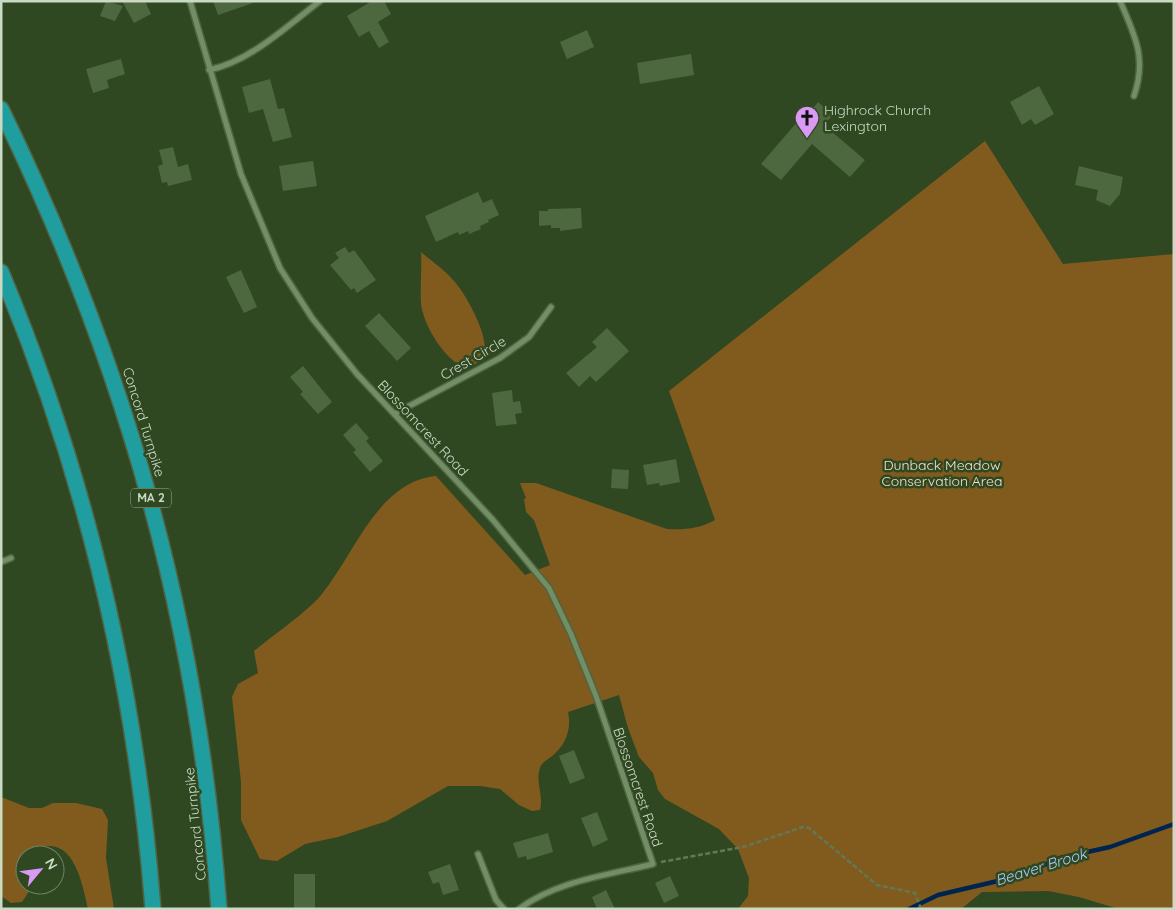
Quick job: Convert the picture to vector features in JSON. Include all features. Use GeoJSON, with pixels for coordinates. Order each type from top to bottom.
{"type":"FeatureCollection","features":[{"type":"Feature","properties":{"kind":"highway","name":"Concord Turnpike"},"geometry":{"type":"LineString","coordinates":[[1,109],[50,215],[92,319],[126,417],[156,516],[175,592],[194,694],[211,814],[219,909]]}},
{"type":"Feature","properties":{"kind":"highway"},"geometry":{"type":"LineString","coordinates":[[1,272],[62,433],[106,592],[134,736],[153,909]]}},
{"type":"Feature","properties":{"kind":"street","name":"Blossomcrest Road"},"geometry":{"type":"LineString","coordinates":[[190,1],[209,70],[242,174],[280,268],[312,318],[394,414],[493,520],[549,588],[571,634],[596,696],[653,864]]}},
{"type":"Feature","properties":{"kind":"street"},"geometry":{"type":"LineString","coordinates":[[209,70],[220,68],[242,57],[320,1]]}},
{"type":"Feature","properties":{"kind":"street"},"geometry":{"type":"LineString","coordinates":[[1120,1],[1136,40],[1140,56],[1141,74],[1134,96]]}},
{"type":"Feature","properties":{"kind":"street","name":"Crest Circle"},"geometry":{"type":"LineString","coordinates":[[394,414],[500,358],[529,337],[550,307]]}},
{"type":"Feature","properties":{"kind":"street"},"geometry":{"type":"LineString","coordinates":[[1,562],[11,558]]}},
{"type":"Feature","properties":{"kind":"street"},"geometry":{"type":"LineString","coordinates":[[478,854],[496,900],[504,909]]}},
{"type":"Feature","properties":{"kind":"street"},"geometry":{"type":"LineString","coordinates":[[519,909],[534,898],[564,886],[653,864]]}},
{"type":"Feature","properties":{"kind":"path"},"geometry":{"type":"LineString","coordinates":[[653,864],[742,847],[809,828],[876,885],[915,893],[921,909]]}},
{"type":"Feature","properties":{"kind":"green space","name":"Dunback Meadow Conservation Area"},"geometry":{"type":"Polygon","coordinates":[[[985,141],[1063,264],[1174,254],[1174,909],[1119,909],[1079,897],[1048,891],[982,892],[961,909],[738,909],[748,896],[749,878],[738,849],[719,829],[665,799],[658,790],[653,773],[639,757],[628,728],[619,695],[568,712],[569,725],[564,743],[540,768],[538,778],[541,799],[540,810],[532,811],[519,805],[500,789],[480,786],[448,786],[387,821],[338,837],[305,844],[277,861],[260,859],[241,820],[241,782],[232,697],[238,684],[258,673],[254,651],[315,602],[369,522],[383,505],[398,491],[416,481],[436,476],[525,575],[550,565],[534,520],[526,512],[524,499],[526,498],[520,483],[536,483],[667,529],[691,528],[715,520],[669,391],[985,141]]]}},
{"type":"Feature","properties":{"kind":"green space"},"geometry":{"type":"Polygon","coordinates":[[[421,252],[442,269],[458,286],[480,326],[485,346],[484,354],[479,362],[472,366],[466,368],[450,358],[436,341],[426,321],[421,303],[421,252]]]}},
{"type":"Feature","properties":{"kind":"green space"},"geometry":{"type":"Polygon","coordinates":[[[1,797],[29,808],[42,808],[53,803],[76,803],[102,809],[108,820],[106,858],[114,909],[88,909],[80,877],[76,866],[65,853],[65,845],[15,845],[15,895],[27,895],[22,902],[11,903],[1,896],[1,797]]]}},
{"type":"Feature","properties":{"kind":"building"},"geometry":{"type":"Polygon","coordinates":[[[106,1],[123,6],[115,21],[100,16],[106,1]]]}},
{"type":"Feature","properties":{"kind":"building"},"geometry":{"type":"Polygon","coordinates":[[[122,1],[145,1],[151,14],[134,23],[122,1]]]}},
{"type":"Feature","properties":{"kind":"building"},"geometry":{"type":"Polygon","coordinates":[[[213,1],[252,1],[253,3],[218,15],[213,1]]]}},
{"type":"Feature","properties":{"kind":"building"},"geometry":{"type":"Polygon","coordinates":[[[372,1],[384,1],[391,14],[378,22],[389,42],[379,48],[369,31],[359,37],[347,16],[372,1]]]}},
{"type":"Feature","properties":{"kind":"building"},"geometry":{"type":"Polygon","coordinates":[[[587,30],[594,47],[567,59],[560,42],[587,30]]]}},
{"type":"Feature","properties":{"kind":"building"},"geometry":{"type":"Polygon","coordinates":[[[691,54],[694,75],[640,84],[637,63],[691,54]]]}},
{"type":"Feature","properties":{"kind":"building"},"geometry":{"type":"Polygon","coordinates":[[[121,59],[125,74],[107,80],[109,88],[93,93],[86,69],[121,59]]]}},
{"type":"Feature","properties":{"kind":"building"},"geometry":{"type":"Polygon","coordinates":[[[270,79],[278,109],[284,108],[292,137],[273,142],[263,109],[249,113],[242,87],[270,79]]]}},
{"type":"Feature","properties":{"kind":"building"},"geometry":{"type":"Polygon","coordinates":[[[1039,86],[1054,114],[1035,125],[1031,119],[1022,125],[1010,102],[1039,86]]]}},
{"type":"Feature","properties":{"kind":"building","name":"Highrock Church Lexington"},"geometry":{"type":"Polygon","coordinates":[[[818,102],[833,115],[824,125],[865,160],[850,177],[812,144],[781,180],[761,164],[804,114],[807,116],[818,102]]]}},
{"type":"Feature","properties":{"kind":"building"},"geometry":{"type":"Polygon","coordinates":[[[173,147],[178,167],[188,164],[192,180],[168,186],[167,182],[162,183],[158,166],[163,164],[159,150],[173,147]]]}},
{"type":"Feature","properties":{"kind":"building"},"geometry":{"type":"Polygon","coordinates":[[[313,161],[317,186],[283,191],[279,166],[313,161]]]}},
{"type":"Feature","properties":{"kind":"building"},"geometry":{"type":"Polygon","coordinates":[[[1079,166],[1123,177],[1120,194],[1110,206],[1096,200],[1098,190],[1075,185],[1079,166]]]}},
{"type":"Feature","properties":{"kind":"building"},"geometry":{"type":"Polygon","coordinates":[[[478,192],[483,203],[492,199],[499,215],[480,226],[481,229],[469,234],[468,231],[459,235],[458,232],[436,242],[425,216],[478,192]]]}},
{"type":"Feature","properties":{"kind":"building"},"geometry":{"type":"Polygon","coordinates":[[[581,208],[582,228],[560,231],[560,228],[551,228],[551,225],[539,226],[539,211],[581,208]]]}},
{"type":"Feature","properties":{"kind":"building"},"geometry":{"type":"Polygon","coordinates":[[[345,247],[349,253],[354,250],[376,280],[357,293],[354,288],[351,290],[330,265],[339,258],[335,253],[345,247]]]}},
{"type":"Feature","properties":{"kind":"building"},"geometry":{"type":"Polygon","coordinates":[[[241,270],[257,307],[244,313],[226,277],[241,270]]]}},
{"type":"Feature","properties":{"kind":"building"},"geometry":{"type":"Polygon","coordinates":[[[379,313],[411,348],[397,361],[365,326],[379,313]]]}},
{"type":"Feature","properties":{"kind":"building"},"geometry":{"type":"Polygon","coordinates":[[[607,328],[629,351],[596,382],[590,376],[579,387],[566,373],[597,347],[592,342],[607,328]]]}},
{"type":"Feature","properties":{"kind":"building"},"geometry":{"type":"Polygon","coordinates":[[[303,366],[332,402],[318,414],[300,394],[303,392],[290,377],[303,366]]]}},
{"type":"Feature","properties":{"kind":"building"},"geometry":{"type":"Polygon","coordinates":[[[512,390],[513,402],[520,401],[522,413],[515,414],[517,424],[496,426],[492,393],[512,390]]]}},
{"type":"Feature","properties":{"kind":"building"},"geometry":{"type":"Polygon","coordinates":[[[356,423],[369,438],[366,441],[383,461],[370,472],[353,452],[356,450],[343,435],[356,423]]]}},
{"type":"Feature","properties":{"kind":"building"},"geometry":{"type":"Polygon","coordinates":[[[676,459],[680,482],[660,486],[659,483],[647,485],[643,465],[676,459]]]}},
{"type":"Feature","properties":{"kind":"building"},"geometry":{"type":"Polygon","coordinates":[[[612,469],[629,470],[628,489],[611,488],[612,469]]]}},
{"type":"Feature","properties":{"kind":"building"},"geometry":{"type":"Polygon","coordinates":[[[574,750],[585,778],[570,784],[559,756],[574,750]]]}},
{"type":"Feature","properties":{"kind":"building"},"geometry":{"type":"Polygon","coordinates":[[[597,812],[608,840],[593,847],[581,818],[597,812]]]}},
{"type":"Feature","properties":{"kind":"building"},"geometry":{"type":"Polygon","coordinates":[[[548,833],[553,852],[527,860],[526,856],[518,858],[513,843],[548,833]]]}},
{"type":"Feature","properties":{"kind":"building"},"geometry":{"type":"Polygon","coordinates":[[[450,864],[459,890],[443,895],[439,882],[433,884],[428,872],[450,864]]]}},
{"type":"Feature","properties":{"kind":"building"},"geometry":{"type":"Polygon","coordinates":[[[294,874],[315,874],[315,909],[294,909],[294,874]]]}},
{"type":"Feature","properties":{"kind":"building"},"geometry":{"type":"Polygon","coordinates":[[[670,876],[679,896],[664,903],[655,883],[670,876]]]}},
{"type":"Feature","properties":{"kind":"building"},"geometry":{"type":"Polygon","coordinates":[[[606,890],[615,909],[597,909],[592,897],[606,890]]]}},
{"type":"Feature","properties":{"kind":"waterway","name":"Beaver Brook"},"geometry":{"type":"LineString","coordinates":[[909,909],[938,895],[1002,880],[1060,858],[1110,847],[1174,824]]}},
{"type":"Feature","properties":{"kind":"place","name":"Highrock Church Lexington"},"geometry":{"type":"Point","coordinates":[807,139]}}]}
